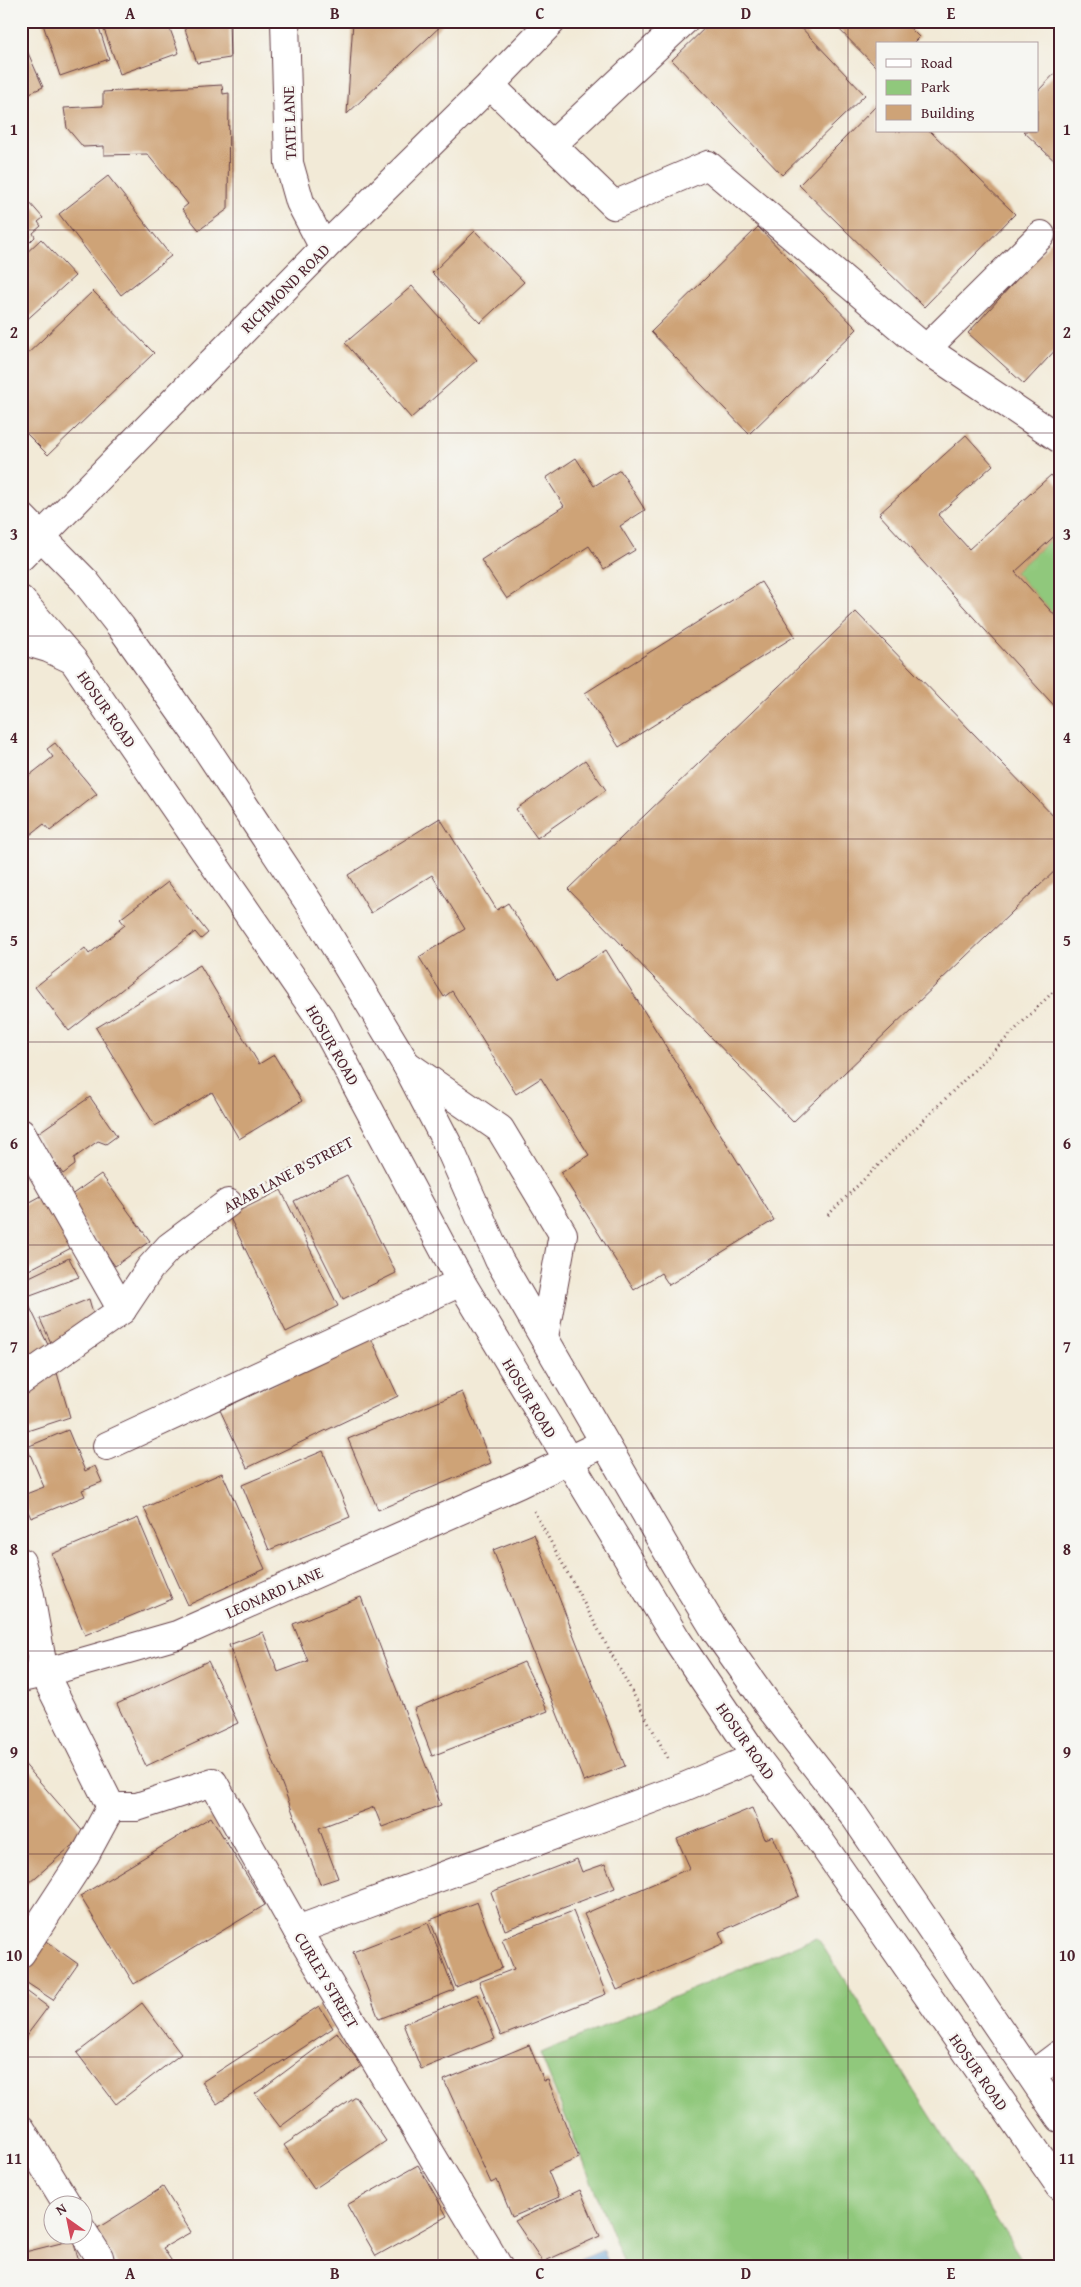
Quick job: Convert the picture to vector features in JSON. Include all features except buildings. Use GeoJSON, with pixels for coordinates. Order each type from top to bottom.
{"type":"FeatureCollection","features":[{"type":"Feature","properties":{"kind":"main road","name":"TATE LANE"},"geometry":{"type":"LineString","coordinates":[[285,21],[289,163],[300,202],[324,248]]}},
{"type":"Feature","properties":{"kind":"main road","name":"RICHMOND ROAD"},"geometry":{"type":"LineString","coordinates":[[21,557],[324,248],[490,85],[552,21]]}},
{"type":"Feature","properties":{"kind":"main road"},"geometry":{"type":"LineString","coordinates":[[552,145],[684,21]]}},
{"type":"Feature","properties":{"kind":"main road"},"geometry":{"type":"LineString","coordinates":[[490,85],[614,205],[708,165],[926,349],[1060,439]]}},
{"type":"Feature","properties":{"kind":"main road"},"geometry":{"type":"LineString","coordinates":[[926,349],[1041,235]]}},
{"type":"Feature","properties":{"kind":"main road"},"geometry":{"type":"LineString","coordinates":[[21,516],[85,581],[121,627],[202,742],[309,903],[406,1064],[449,1147],[499,1260],[604,1443],[715,1630],[771,1709],[853,1814],[1060,2118]]}},
{"type":"Feature","properties":{"kind":"main road","name":"HOSUR ROAD"},"geometry":{"type":"LineString","coordinates":[[21,600],[72,660],[322,1021],[461,1282],[567,1461],[677,1640],[756,1757],[820,1841],[895,1952],[1060,2186]]}},
{"type":"Feature","properties":{"kind":"main road"},"geometry":{"type":"LineString","coordinates":[[21,640],[48,648],[72,660]]}},
{"type":"Feature","properties":{"kind":"main road"},"geometry":{"type":"LineString","coordinates":[[406,1064],[500,1129],[563,1234],[544,1337]]}},
{"type":"Feature","properties":{"kind":"main road"},"geometry":{"type":"LineString","coordinates":[[21,1133],[122,1310]]}},
{"type":"Feature","properties":{"kind":"main road","name":"ARAB LANE B STREET"},"geometry":{"type":"LineString","coordinates":[[21,1380],[122,1310],[150,1268],[169,1247],[228,1203]]}},
{"type":"Feature","properties":{"kind":"main road"},"geometry":{"type":"LineString","coordinates":[[107,1446],[461,1282]]}},
{"type":"Feature","properties":{"kind":"main road"},"geometry":{"type":"LineString","coordinates":[[520,1484],[604,1443]]}},
{"type":"Feature","properties":{"kind":"main road","name":"LEONARD LANE"},"geometry":{"type":"LineString","coordinates":[[33,1675],[177,1635],[520,1484]]}},
{"type":"Feature","properties":{"kind":"main road"},"geometry":{"type":"LineString","coordinates":[[21,1562],[33,1675],[111,1807],[85,1856],[21,1953]]}},
{"type":"Feature","properties":{"kind":"main road"},"geometry":{"type":"LineString","coordinates":[[297,1930],[684,1787],[756,1757]]}},
{"type":"Feature","properties":{"kind":"main road","name":"CURLEY STREET"},"geometry":{"type":"LineString","coordinates":[[111,1807],[137,1806],[213,1782],[297,1930],[498,2266]]}},
{"type":"Feature","properties":{"kind":"main road"},"geometry":{"type":"LineString","coordinates":[[1032,2075],[1060,2054]]}},
{"type":"Feature","properties":{"kind":"main road"},"geometry":{"type":"LineString","coordinates":[[21,2129],[61,2194]]}},
{"type":"Feature","properties":{"kind":"main road"},"geometry":{"type":"LineString","coordinates":[[91,2244],[98,2256],[101,2266]]}},
{"type":"Feature","properties":{"kind":"path"},"geometry":{"type":"LineString","coordinates":[[828,1215],[1060,984]]}},
{"type":"Feature","properties":{"kind":"path","name":"ARAB LANE B STREET"},"geometry":{"type":"LineString","coordinates":[[228,1203],[344,1142],[379,1128]]}},
{"type":"Feature","properties":{"kind":"path"},"geometry":{"type":"LineString","coordinates":[[520,1484],[684,1787]]}},
{"type":"Feature","properties":{"kind":"green space"},"geometry":{"type":"Polygon","coordinates":[[[1060,531],[1060,621],[1015,572],[1060,531]]]}},
{"type":"Feature","properties":{"kind":"green space"},"geometry":{"type":"Polygon","coordinates":[[[817,1937],[1026,2266],[625,2266],[540,2053],[817,1937]]]}},
{"type":"Feature","properties":{"kind":"water"},"geometry":{"type":"Polygon","coordinates":[[[603,2250],[610,2266],[566,2266],[603,2250]]]}}]}
